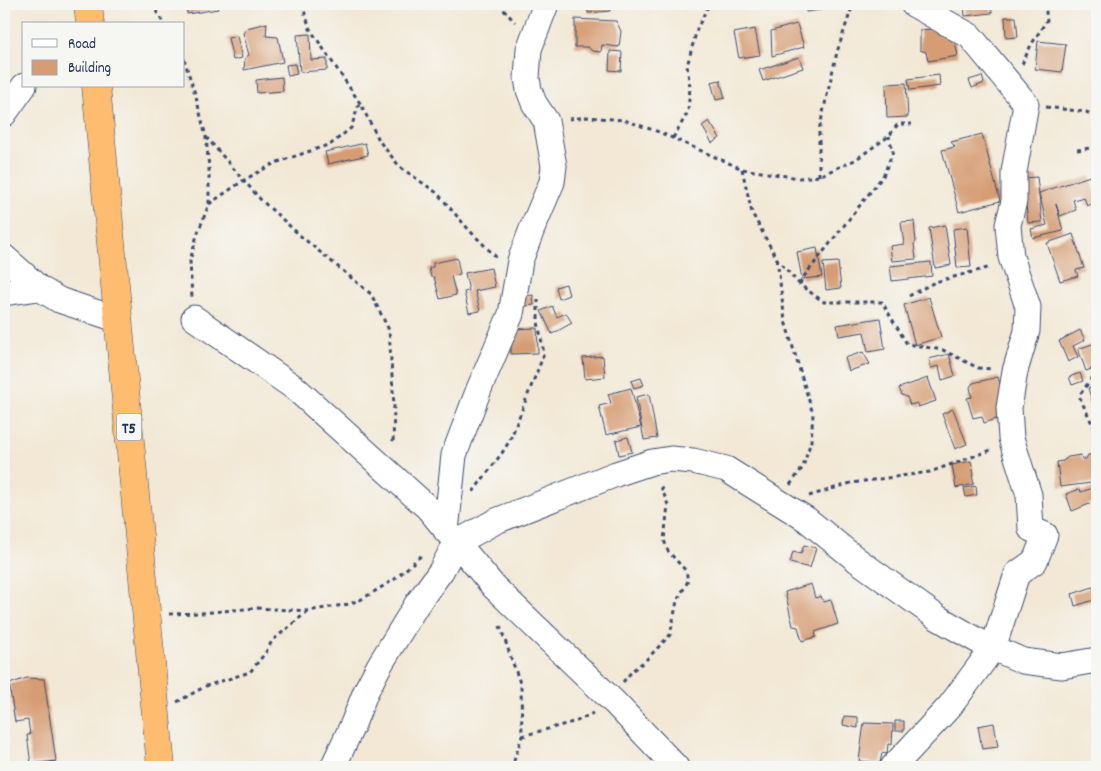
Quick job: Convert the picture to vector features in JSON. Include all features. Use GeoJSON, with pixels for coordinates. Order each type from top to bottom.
{"type":"FeatureCollection","features":[{"type":"Feature","properties":{"kind":"highway"},"geometry":{"type":"LineString","coordinates":[[88,4],[90,22]]}},
{"type":"Feature","properties":{"kind":"highway","name":"T5"},"geometry":{"type":"LineString","coordinates":[[96,88],[161,767]]}},
{"type":"Feature","properties":{"kind":"street"},"geometry":{"type":"LineString","coordinates":[[333,767],[379,666],[417,604],[441,571],[451,529],[454,455],[479,389],[511,314],[520,261],[552,182],[554,166],[546,121],[534,104],[529,90],[528,78],[529,49],[546,4]]}},
{"type":"Feature","properties":{"kind":"street"},"geometry":{"type":"LineString","coordinates":[[893,767],[950,706],[992,648],[1017,574],[1035,561],[1045,535],[1031,529],[1029,495],[1011,438],[1009,408],[1015,371],[1027,331],[1028,307],[1011,257],[1008,225],[1014,201],[1014,172],[1026,104],[970,36],[913,4]]}},
{"type":"Feature","properties":{"kind":"street"},"geometry":{"type":"LineString","coordinates":[[4,114],[23,88]]}},
{"type":"Feature","properties":{"kind":"street"},"geometry":{"type":"LineString","coordinates":[[4,257],[38,288],[59,300],[119,320]]}},
{"type":"Feature","properties":{"kind":"street"},"geometry":{"type":"LineString","coordinates":[[4,293],[38,288]]}},
{"type":"Feature","properties":{"kind":"street"},"geometry":{"type":"LineString","coordinates":[[194,318],[295,388],[451,529],[494,587],[614,703],[676,767]]}},
{"type":"Feature","properties":{"kind":"street"},"geometry":{"type":"LineString","coordinates":[[451,529],[496,522],[616,474],[652,462],[671,459],[693,461],[726,470],[806,519],[857,560],[938,618],[982,644],[1023,661],[1062,666],[1097,660]]}},
{"type":"Feature","properties":{"kind":"path"},"geometry":{"type":"LineString","coordinates":[[152,4],[163,22]]}},
{"type":"Feature","properties":{"kind":"path"},"geometry":{"type":"LineString","coordinates":[[146,614],[201,613],[256,608],[308,611],[349,604],[378,591],[406,570],[451,529],[464,505],[502,453],[518,423],[528,390],[544,354],[538,322],[538,296],[518,279],[470,231],[437,194],[400,167],[380,142],[360,103],[310,28],[302,4]]}},
{"type":"Feature","properties":{"kind":"path"},"geometry":{"type":"LineString","coordinates":[[673,138],[688,112],[690,87],[687,66],[698,29],[709,4]]}},
{"type":"Feature","properties":{"kind":"path"},"geometry":{"type":"LineString","coordinates":[[820,176],[819,130],[829,83],[853,4]]}},
{"type":"Feature","properties":{"kind":"path"},"geometry":{"type":"LineString","coordinates":[[1020,69],[1031,45],[1047,20],[1045,4]]}},
{"type":"Feature","properties":{"kind":"path"},"geometry":{"type":"LineString","coordinates":[[185,62],[206,137],[209,168],[209,204],[197,235],[190,261],[194,318]]}},
{"type":"Feature","properties":{"kind":"path"},"geometry":{"type":"LineString","coordinates":[[209,204],[244,180],[275,163],[331,144],[351,128],[360,103]]}},
{"type":"Feature","properties":{"kind":"path"},"geometry":{"type":"LineString","coordinates":[[1026,104],[1086,112],[1097,116]]}},
{"type":"Feature","properties":{"kind":"path"},"geometry":{"type":"LineString","coordinates":[[546,121],[587,117],[624,120],[673,138],[742,169],[799,178],[820,176],[856,160],[889,136],[898,124],[912,124]]}},
{"type":"Feature","properties":{"kind":"path"},"geometry":{"type":"LineString","coordinates":[[800,285],[802,279],[883,176],[893,152],[889,136]]}},
{"type":"Feature","properties":{"kind":"path"},"geometry":{"type":"LineString","coordinates":[[206,137],[261,200],[303,238],[371,294],[389,330],[396,481]]}},
{"type":"Feature","properties":{"kind":"path"},"geometry":{"type":"LineString","coordinates":[[1078,150],[1097,147]]}},
{"type":"Feature","properties":{"kind":"path"},"geometry":{"type":"LineString","coordinates":[[742,169],[752,213],[777,258],[800,285],[824,302],[882,302],[907,344],[943,350],[978,368],[1015,371]]}},
{"type":"Feature","properties":{"kind":"path"},"geometry":{"type":"LineString","coordinates":[[909,296],[936,282],[989,267],[1011,257]]}},
{"type":"Feature","properties":{"kind":"path"},"geometry":{"type":"LineString","coordinates":[[777,258],[785,321],[813,414],[811,441],[803,467],[780,503]]}},
{"type":"Feature","properties":{"kind":"path"},"geometry":{"type":"LineString","coordinates":[[1097,371],[1079,396],[1097,434]]}},
{"type":"Feature","properties":{"kind":"path"},"geometry":{"type":"LineString","coordinates":[[780,503],[851,483],[930,472],[992,449],[1011,438]]}},
{"type":"Feature","properties":{"kind":"path"},"geometry":{"type":"LineString","coordinates":[[522,736],[577,721],[614,703],[625,679],[633,670],[646,661],[670,635],[677,602],[688,581],[686,571],[668,551],[664,540],[668,505],[652,462]]}},
{"type":"Feature","properties":{"kind":"path"},"geometry":{"type":"LineString","coordinates":[[494,587],[498,621],[521,686],[522,736],[512,767]]}},
{"type":"Feature","properties":{"kind":"path"},"geometry":{"type":"LineString","coordinates":[[156,710],[186,699],[206,686],[250,672],[272,641],[308,611]]}},
{"type":"Feature","properties":{"kind":"building"},"geometry":{"type":"Polygon","coordinates":[[[186,4],[217,4],[218,9],[187,14],[186,4]]]}},
{"type":"Feature","properties":{"kind":"building"},"geometry":{"type":"Polygon","coordinates":[[[587,4],[610,4],[610,11],[588,13],[587,4]]]}},
{"type":"Feature","properties":{"kind":"building"},"geometry":{"type":"Polygon","coordinates":[[[806,4],[820,4],[821,10],[806,12],[806,4]]]}},
{"type":"Feature","properties":{"kind":"building"},"geometry":{"type":"Polygon","coordinates":[[[964,4],[991,4],[992,13],[965,16],[964,4]]]}},
{"type":"Feature","properties":{"kind":"building"},"geometry":{"type":"Polygon","coordinates":[[[1005,17],[1016,17],[1018,37],[1006,38],[1005,17]]]}},
{"type":"Feature","properties":{"kind":"building"},"geometry":{"type":"Polygon","coordinates":[[[575,19],[616,21],[621,31],[619,47],[602,45],[601,52],[592,51],[588,47],[575,47],[575,19]]]}},
{"type":"Feature","properties":{"kind":"building"},"geometry":{"type":"Polygon","coordinates":[[[267,23],[266,36],[278,37],[283,62],[244,70],[245,58],[249,55],[243,33],[247,28],[267,23]]]}},
{"type":"Feature","properties":{"kind":"building"},"geometry":{"type":"Polygon","coordinates":[[[797,24],[804,47],[772,56],[771,31],[797,24]]]}},
{"type":"Feature","properties":{"kind":"building"},"geometry":{"type":"Polygon","coordinates":[[[948,28],[955,42],[958,56],[928,61],[926,52],[920,50],[920,30],[948,28]]]}},
{"type":"Feature","properties":{"kind":"building"},"geometry":{"type":"Polygon","coordinates":[[[755,29],[760,55],[739,58],[734,33],[755,29]]]}},
{"type":"Feature","properties":{"kind":"building"},"geometry":{"type":"Polygon","coordinates":[[[310,34],[311,60],[327,59],[327,70],[300,72],[297,35],[310,34]]]}},
{"type":"Feature","properties":{"kind":"building"},"geometry":{"type":"Polygon","coordinates":[[[237,36],[242,58],[233,60],[228,38],[237,36]]]}},
{"type":"Feature","properties":{"kind":"building"},"geometry":{"type":"Polygon","coordinates":[[[1038,41],[1066,44],[1062,72],[1035,69],[1038,41]]]}},
{"type":"Feature","properties":{"kind":"building"},"geometry":{"type":"Polygon","coordinates":[[[610,51],[622,52],[621,71],[609,70],[610,51]]]}},
{"type":"Feature","properties":{"kind":"building"},"geometry":{"type":"Polygon","coordinates":[[[799,57],[803,68],[763,81],[759,70],[799,57]]]}},
{"type":"Feature","properties":{"kind":"building"},"geometry":{"type":"Polygon","coordinates":[[[295,64],[297,74],[288,76],[286,65],[295,64]]]}},
{"type":"Feature","properties":{"kind":"building"},"geometry":{"type":"Polygon","coordinates":[[[939,75],[940,86],[910,90],[908,79],[939,75]]]}},
{"type":"Feature","properties":{"kind":"building"},"geometry":{"type":"Polygon","coordinates":[[[982,76],[984,83],[972,88],[969,80],[982,76]]]}},
{"type":"Feature","properties":{"kind":"building"},"geometry":{"type":"Polygon","coordinates":[[[282,77],[283,91],[257,93],[256,80],[282,77]]]}},
{"type":"Feature","properties":{"kind":"building"},"geometry":{"type":"Polygon","coordinates":[[[720,80],[725,98],[716,100],[711,82],[720,80]]]}},
{"type":"Feature","properties":{"kind":"building"},"geometry":{"type":"Polygon","coordinates":[[[906,83],[908,117],[887,118],[886,84],[906,83]]]}},
{"type":"Feature","properties":{"kind":"building"},"geometry":{"type":"Polygon","coordinates":[[[709,121],[720,138],[712,143],[702,126],[709,121]]]}},
{"type":"Feature","properties":{"kind":"building"},"geometry":{"type":"Polygon","coordinates":[[[982,134],[1000,201],[959,212],[942,150],[955,147],[951,142],[982,134]]]}},
{"type":"Feature","properties":{"kind":"building"},"geometry":{"type":"Polygon","coordinates":[[[365,143],[368,155],[328,164],[325,152],[365,143]]]}},
{"type":"Feature","properties":{"kind":"building"},"geometry":{"type":"Polygon","coordinates":[[[1090,176],[1097,202],[1087,206],[1084,197],[1073,200],[1076,210],[1060,216],[1056,204],[1063,231],[1033,238],[1031,229],[1047,225],[1039,193],[1090,176]]]}},
{"type":"Feature","properties":{"kind":"building"},"geometry":{"type":"Polygon","coordinates":[[[1037,177],[1042,222],[1028,223],[1023,178],[1037,177]]]}},
{"type":"Feature","properties":{"kind":"building"},"geometry":{"type":"Polygon","coordinates":[[[914,221],[916,259],[892,261],[890,246],[904,244],[901,222],[914,221]]]}},
{"type":"Feature","properties":{"kind":"building"},"geometry":{"type":"Polygon","coordinates":[[[945,225],[951,265],[935,268],[929,228],[945,225]]]}},
{"type":"Feature","properties":{"kind":"building"},"geometry":{"type":"Polygon","coordinates":[[[967,227],[971,267],[957,268],[953,229],[967,227]]]}},
{"type":"Feature","properties":{"kind":"building"},"geometry":{"type":"Polygon","coordinates":[[[1073,234],[1084,268],[1076,270],[1078,276],[1060,281],[1047,243],[1073,234]]]}},
{"type":"Feature","properties":{"kind":"building"},"geometry":{"type":"Polygon","coordinates":[[[817,248],[822,277],[802,279],[797,252],[817,248]]]}},
{"type":"Feature","properties":{"kind":"building"},"geometry":{"type":"Polygon","coordinates":[[[457,258],[460,274],[451,276],[456,295],[440,299],[434,277],[431,277],[429,268],[433,267],[433,263],[457,258]]]}},
{"type":"Feature","properties":{"kind":"building"},"geometry":{"type":"Polygon","coordinates":[[[838,262],[841,288],[826,290],[823,263],[838,262]]]}},
{"type":"Feature","properties":{"kind":"building"},"geometry":{"type":"Polygon","coordinates":[[[931,262],[932,276],[892,281],[890,266],[931,262]]]}},
{"type":"Feature","properties":{"kind":"building"},"geometry":{"type":"Polygon","coordinates":[[[491,268],[495,287],[475,291],[480,311],[469,313],[464,292],[469,291],[465,273],[491,268]]]}},
{"type":"Feature","properties":{"kind":"building"},"geometry":{"type":"Polygon","coordinates":[[[566,284],[569,295],[559,299],[556,287],[566,284]]]}},
{"type":"Feature","properties":{"kind":"building"},"geometry":{"type":"Polygon","coordinates":[[[533,295],[534,305],[517,307],[517,297],[533,295]]]}},
{"type":"Feature","properties":{"kind":"building"},"geometry":{"type":"Polygon","coordinates":[[[929,297],[941,337],[915,345],[904,305],[929,297]]]}},
{"type":"Feature","properties":{"kind":"building"},"geometry":{"type":"Polygon","coordinates":[[[552,306],[557,317],[566,313],[572,323],[552,334],[541,311],[552,306]]]}},
{"type":"Feature","properties":{"kind":"building"},"geometry":{"type":"Polygon","coordinates":[[[880,318],[885,349],[868,352],[864,332],[839,336],[837,325],[880,318]]]}},
{"type":"Feature","properties":{"kind":"building"},"geometry":{"type":"Polygon","coordinates":[[[537,328],[538,353],[511,354],[511,329],[537,328]]]}},
{"type":"Feature","properties":{"kind":"building"},"geometry":{"type":"Polygon","coordinates":[[[1080,330],[1085,340],[1073,346],[1078,357],[1068,362],[1059,341],[1080,330]]]}},
{"type":"Feature","properties":{"kind":"building"},"geometry":{"type":"Polygon","coordinates":[[[1095,343],[1097,367],[1086,371],[1078,349],[1095,343]]]}},
{"type":"Feature","properties":{"kind":"building"},"geometry":{"type":"Polygon","coordinates":[[[863,352],[870,364],[849,371],[845,358],[863,352]]]}},
{"type":"Feature","properties":{"kind":"building"},"geometry":{"type":"Polygon","coordinates":[[[949,354],[955,376],[942,380],[939,366],[931,368],[929,359],[949,354]]]}},
{"type":"Feature","properties":{"kind":"building"},"geometry":{"type":"Polygon","coordinates":[[[603,356],[605,377],[585,379],[583,358],[603,356]]]}},
{"type":"Feature","properties":{"kind":"building"},"geometry":{"type":"Polygon","coordinates":[[[1080,373],[1083,381],[1072,385],[1069,377],[1080,373]]]}},
{"type":"Feature","properties":{"kind":"building"},"geometry":{"type":"Polygon","coordinates":[[[998,377],[1005,404],[1003,417],[984,423],[982,416],[973,418],[967,398],[972,397],[970,387],[973,383],[998,377]]]}},
{"type":"Feature","properties":{"kind":"building"},"geometry":{"type":"Polygon","coordinates":[[[641,378],[644,385],[634,388],[631,381],[641,378]]]}},
{"type":"Feature","properties":{"kind":"building"},"geometry":{"type":"Polygon","coordinates":[[[928,378],[936,401],[918,407],[917,403],[910,405],[907,397],[902,395],[899,388],[928,378]]]}},
{"type":"Feature","properties":{"kind":"building"},"geometry":{"type":"Polygon","coordinates":[[[1097,385],[1097,407],[1094,408],[1088,388],[1097,385]]]}},
{"type":"Feature","properties":{"kind":"building"},"geometry":{"type":"Polygon","coordinates":[[[631,388],[641,427],[606,435],[599,406],[611,403],[608,394],[631,388]]]}},
{"type":"Feature","properties":{"kind":"building"},"geometry":{"type":"Polygon","coordinates":[[[649,394],[657,438],[644,440],[636,397],[649,394]]]}},
{"type":"Feature","properties":{"kind":"building"},"geometry":{"type":"Polygon","coordinates":[[[953,409],[967,444],[955,449],[942,414],[953,409]]]}},
{"type":"Feature","properties":{"kind":"building"},"geometry":{"type":"Polygon","coordinates":[[[628,437],[632,452],[619,455],[616,440],[628,437]]]}},
{"type":"Feature","properties":{"kind":"building"},"geometry":{"type":"Polygon","coordinates":[[[1097,454],[1097,480],[1091,483],[1060,487],[1057,462],[1063,461],[1068,457],[1081,455],[1082,459],[1086,459],[1088,455],[1097,454]]]}},
{"type":"Feature","properties":{"kind":"building"},"geometry":{"type":"Polygon","coordinates":[[[971,461],[974,484],[956,488],[952,465],[971,461]]]}},
{"type":"Feature","properties":{"kind":"building"},"geometry":{"type":"Polygon","coordinates":[[[1095,484],[1097,484],[1097,501],[1072,511],[1066,494],[1080,489],[1081,492],[1096,487],[1095,484]]]}},
{"type":"Feature","properties":{"kind":"building"},"geometry":{"type":"Polygon","coordinates":[[[976,486],[977,495],[966,497],[964,488],[976,486]]]}},
{"type":"Feature","properties":{"kind":"building"},"geometry":{"type":"Polygon","coordinates":[[[804,545],[816,548],[810,568],[790,563],[793,552],[801,554],[804,545]]]}},
{"type":"Feature","properties":{"kind":"building"},"geometry":{"type":"Polygon","coordinates":[[[811,584],[815,598],[821,596],[823,602],[831,600],[838,624],[815,632],[816,637],[802,641],[798,627],[793,626],[785,592],[811,584]]]}},
{"type":"Feature","properties":{"kind":"building"},"geometry":{"type":"Polygon","coordinates":[[[1093,587],[1097,599],[1075,606],[1072,594],[1093,587]]]}},
{"type":"Feature","properties":{"kind":"building"},"geometry":{"type":"Polygon","coordinates":[[[27,678],[44,679],[56,761],[31,764],[27,735],[30,735],[28,720],[15,722],[9,684],[27,678]]]}},
{"type":"Feature","properties":{"kind":"building"},"geometry":{"type":"Polygon","coordinates":[[[844,716],[858,717],[858,728],[843,725],[844,716]]]}},
{"type":"Feature","properties":{"kind":"building"},"geometry":{"type":"Polygon","coordinates":[[[895,721],[904,721],[904,731],[895,731],[895,721]]]}},
{"type":"Feature","properties":{"kind":"building"},"geometry":{"type":"Polygon","coordinates":[[[864,723],[893,724],[892,745],[888,744],[887,754],[882,753],[880,763],[859,761],[864,723]]]}},
{"type":"Feature","properties":{"kind":"building"},"geometry":{"type":"Polygon","coordinates":[[[994,723],[998,747],[982,749],[978,726],[994,723]]]}},
{"type":"Feature","properties":{"kind":"building"},"geometry":{"type":"Polygon","coordinates":[[[55,762],[56,767],[33,766],[55,762]]]}}]}
